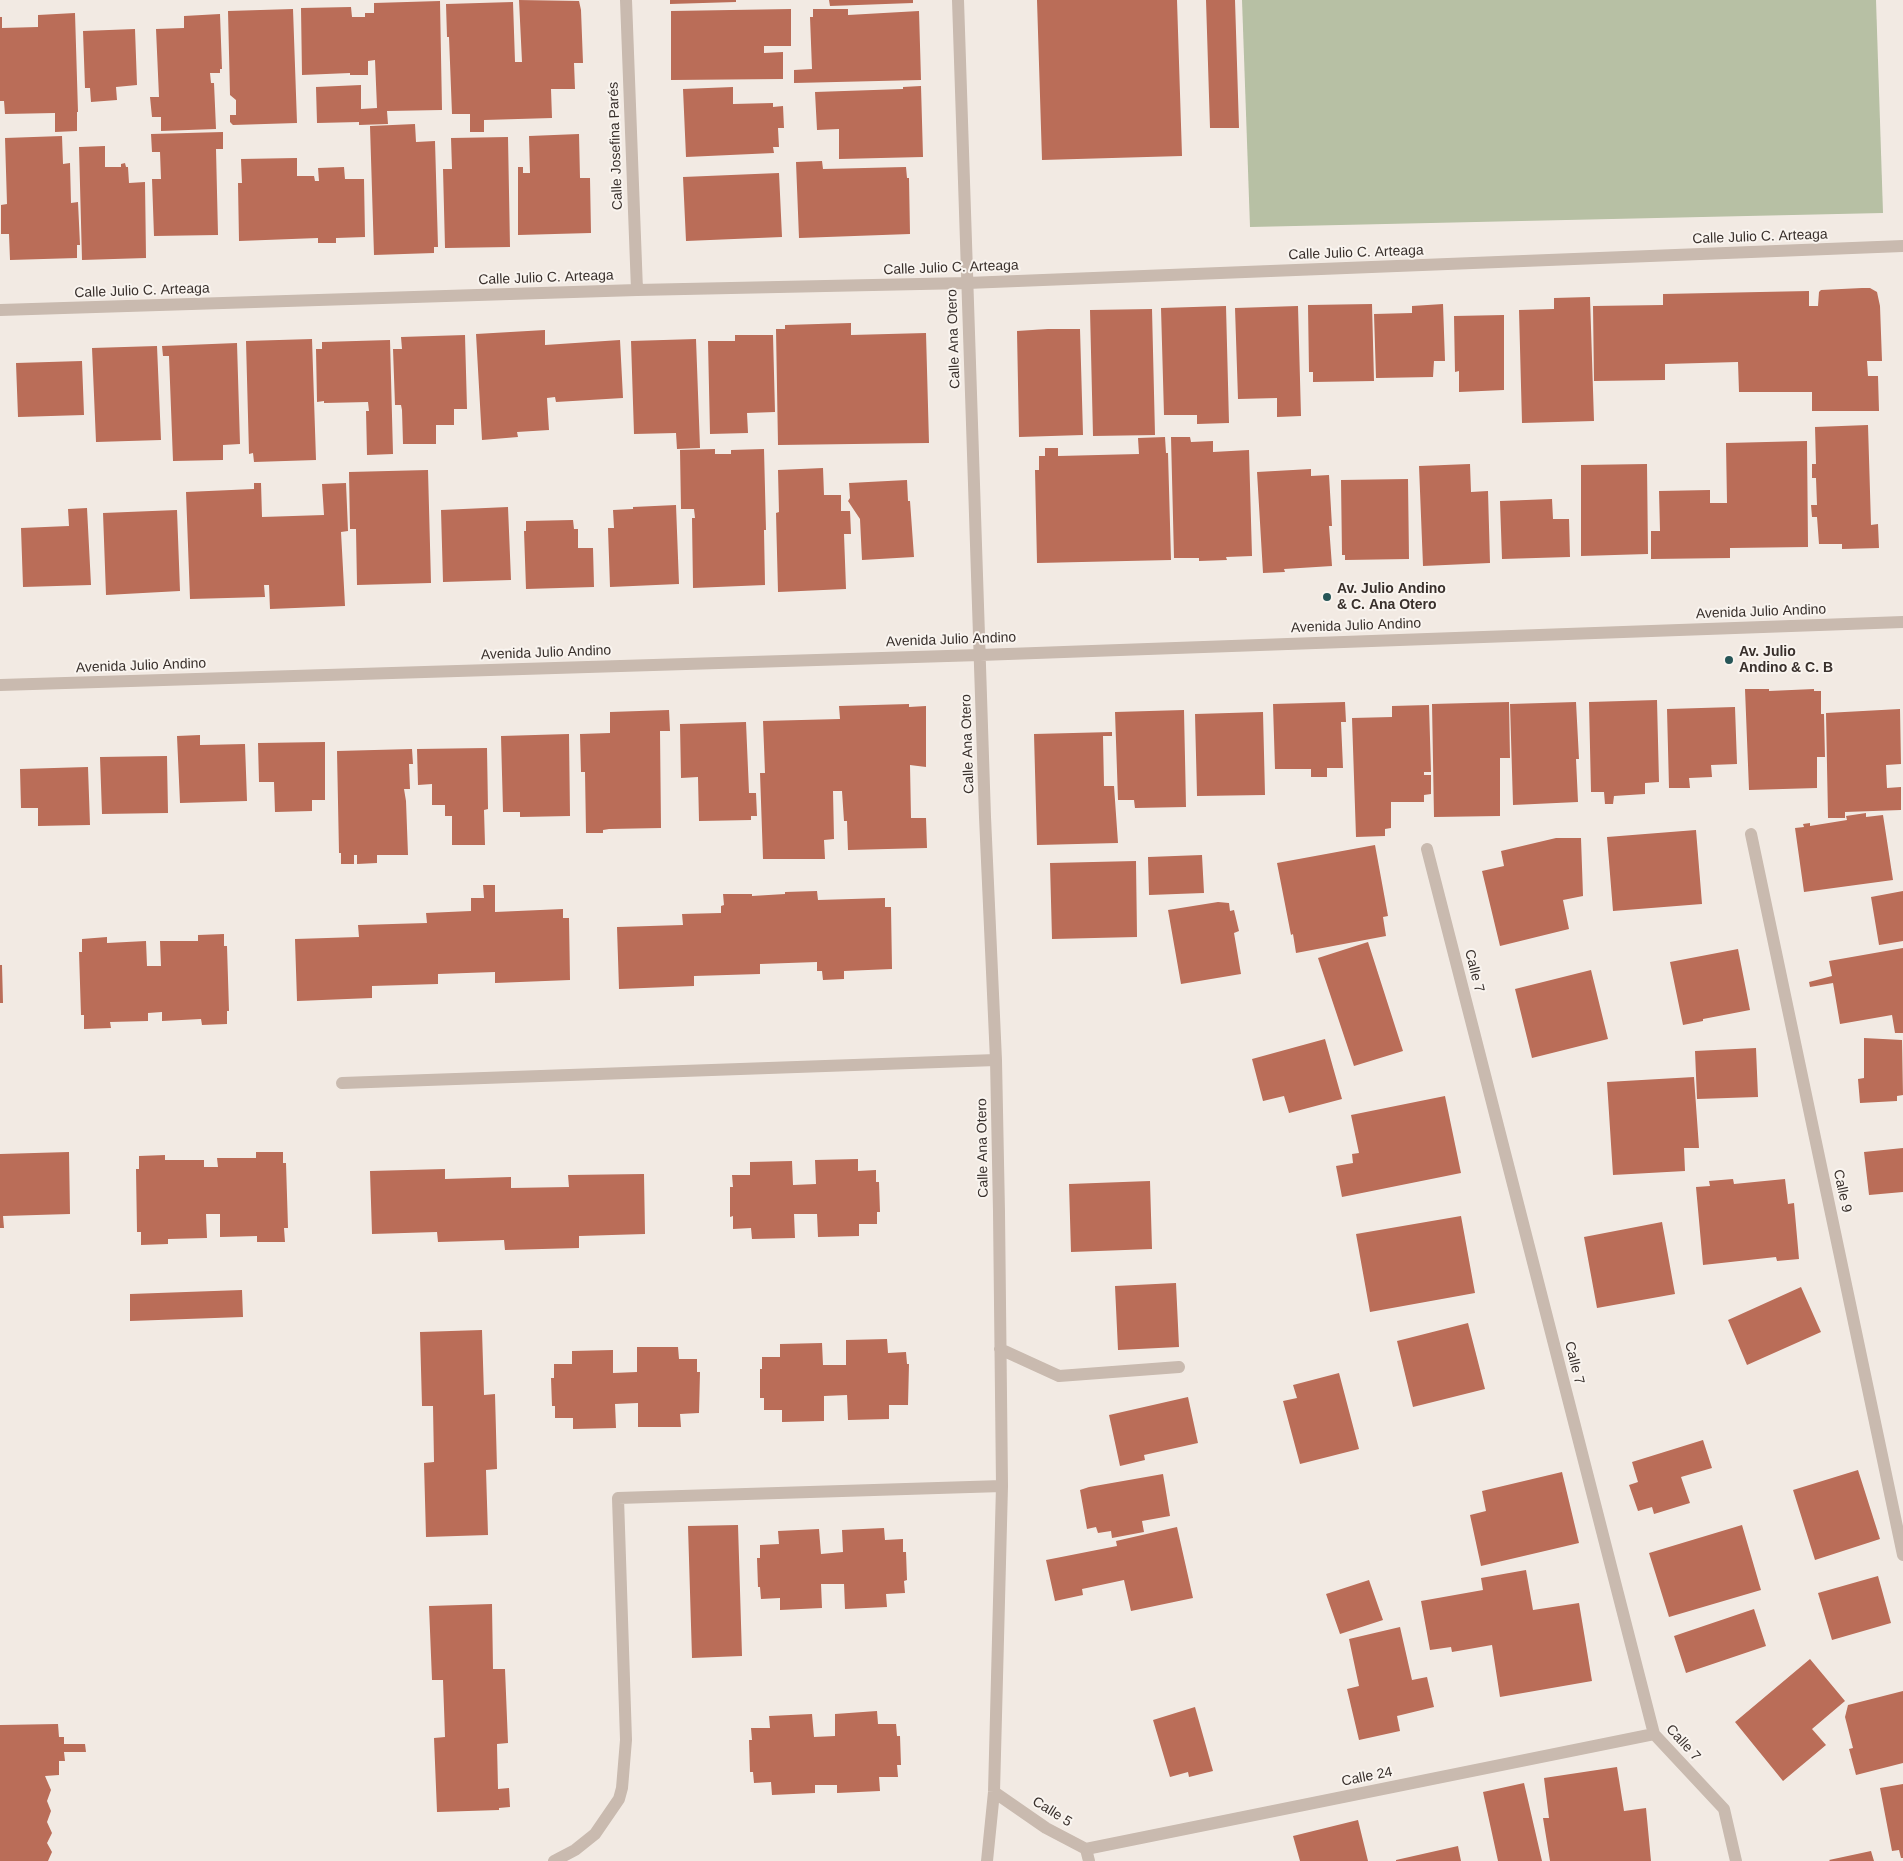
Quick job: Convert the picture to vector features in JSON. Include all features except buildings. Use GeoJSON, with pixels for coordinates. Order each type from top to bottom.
{"type":"FeatureCollection","features":[{"type":"Feature","properties":{"kind":"street","name":"Calle Josefina Parés"},"geometry":{"type":"LineString","coordinates":[[626,0],[637,290]]}},
{"type":"Feature","properties":{"kind":"street","name":"Calle Ana Otero"},"geometry":{"type":"LineString","coordinates":[[958,0],[996,1060],[1002,1486],[994,1792],[988,1861]]}},
{"type":"Feature","properties":{"kind":"street","name":"Calle Julio C. Arteaga"},"geometry":{"type":"LineString","coordinates":[[0,310],[637,290],[967,283],[1903,246]]}},
{"type":"Feature","properties":{"kind":"street","name":"Avenida Julio Andino"},"geometry":{"type":"LineString","coordinates":[[0,685],[1903,622]]}},
{"type":"Feature","properties":{"kind":"street","name":"Calle 9"},"geometry":{"type":"LineString","coordinates":[[1751,834],[1903,1555]]}},
{"type":"Feature","properties":{"kind":"street","name":"Calle 7"},"geometry":{"type":"LineString","coordinates":[[1427,849],[1654,1734],[1724,1809],[1736,1861]]}},
{"type":"Feature","properties":{"kind":"street"},"geometry":{"type":"LineString","coordinates":[[342,1082],[996,1060]]}},
{"type":"Feature","properties":{"kind":"street"},"geometry":{"type":"LineString","coordinates":[[1000,1349],[1059,1376],[1178,1367]]}},
{"type":"Feature","properties":{"kind":"street"},"geometry":{"type":"LineString","coordinates":[[554,1861],[575,1850],[596,1834],[619,1799],[622,1788],[626,1740],[618,1498],[1002,1486]]}},
{"type":"Feature","properties":{"kind":"street","name":"Calle 24"},"geometry":{"type":"LineString","coordinates":[[1087,1855],[1654,1734]]}},
{"type":"Feature","properties":{"kind":"street","name":"Calle 5"},"geometry":{"type":"LineString","coordinates":[[994,1792],[1087,1855]]}},
{"type":"Feature","properties":{"kind":"green space"},"geometry":{"type":"Polygon","coordinates":[[[1242,0],[1876,0],[1883,213],[1250,227],[1242,0]]]}},
{"type":"Feature","properties":{"kind":"place","name":"Av. Julio Andino & C. Ana Otero"},"geometry":{"type":"Point","coordinates":[1327,597]}},
{"type":"Feature","properties":{"kind":"place","name":"Av. Julio Andino & C. B"},"geometry":{"type":"Point","coordinates":[1729,660]}}]}
